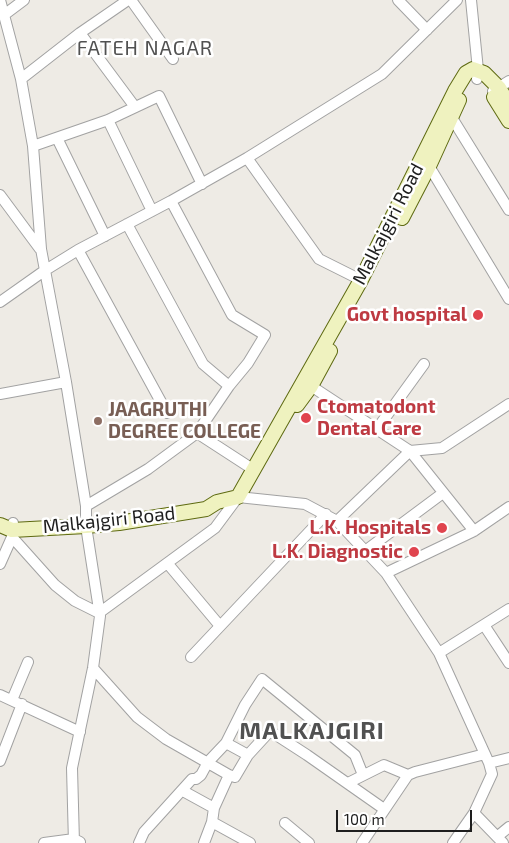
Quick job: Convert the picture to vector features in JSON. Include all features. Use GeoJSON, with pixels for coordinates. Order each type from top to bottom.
{"type":"FeatureCollection","features":[{"type":"Feature","properties":{"kind":"main road","name":"Malkajgiri Road"},"geometry":{"type":"LineString","coordinates":[[0,516],[9,529],[86,516],[173,507],[206,500],[217,502],[238,497],[279,427],[299,386],[361,280],[455,91],[466,73],[470,70],[478,75],[468,82],[463,90],[429,166],[311,386],[296,408],[279,427]]}},
{"type":"Feature","properties":{"kind":"main road"},"geometry":{"type":"LineString","coordinates":[[478,75],[491,79],[500,87],[509,104]]}},
{"type":"Feature","properties":{"kind":"main road"},"geometry":{"type":"LineString","coordinates":[[500,87],[509,121]]}},
{"type":"Feature","properties":{"kind":"street"},"geometry":{"type":"LineString","coordinates":[[0,0],[21,79],[33,146],[40,249],[66,382],[99,613],[93,668],[72,768],[76,842],[44,843]]}},
{"type":"Feature","properties":{"kind":"street"},"geometry":{"type":"LineString","coordinates":[[4,15],[24,0]]}},
{"type":"Feature","properties":{"kind":"street"},"geometry":{"type":"LineString","coordinates":[[21,79],[80,33],[130,0],[174,59]]}},
{"type":"Feature","properties":{"kind":"street"},"geometry":{"type":"LineString","coordinates":[[398,0],[427,30]]}},
{"type":"Feature","properties":{"kind":"street"},"geometry":{"type":"LineString","coordinates":[[0,302],[78,250],[247,158],[382,74],[457,0]]}},
{"type":"Feature","properties":{"kind":"street"},"geometry":{"type":"LineString","coordinates":[[471,0],[478,75]]}},
{"type":"Feature","properties":{"kind":"street"},"geometry":{"type":"LineString","coordinates":[[80,33],[134,107]]}},
{"type":"Feature","properties":{"kind":"street"},"geometry":{"type":"LineString","coordinates":[[33,146],[108,120],[159,96],[202,184]]}},
{"type":"Feature","properties":{"kind":"street"},"geometry":{"type":"LineString","coordinates":[[452,118],[509,210]]}},
{"type":"Feature","properties":{"kind":"street"},"geometry":{"type":"LineString","coordinates":[[108,120],[152,211]]}},
{"type":"Feature","properties":{"kind":"street"},"geometry":{"type":"LineString","coordinates":[[57,138],[105,236]]}},
{"type":"Feature","properties":{"kind":"street"},"geometry":{"type":"LineString","coordinates":[[247,158],[319,259],[361,280]]}},
{"type":"Feature","properties":{"kind":"street"},"geometry":{"type":"LineString","coordinates":[[429,166],[509,299]]}},
{"type":"Feature","properties":{"kind":"street"},"geometry":{"type":"LineString","coordinates":[[0,195],[40,249]]}},
{"type":"Feature","properties":{"kind":"street"},"geometry":{"type":"LineString","coordinates":[[86,516],[197,433],[229,386],[248,363],[265,335],[232,315],[171,201]]}},
{"type":"Feature","properties":{"kind":"street"},"geometry":{"type":"LineString","coordinates":[[127,224],[203,364],[229,386]]}},
{"type":"Feature","properties":{"kind":"street"},"geometry":{"type":"LineString","coordinates":[[78,250],[167,412]]}},
{"type":"Feature","properties":{"kind":"street"},"geometry":{"type":"LineString","coordinates":[[377,429],[424,364]]}},
{"type":"Feature","properties":{"kind":"street"},"geometry":{"type":"LineString","coordinates":[[0,394],[66,382]]}},
{"type":"Feature","properties":{"kind":"street"},"geometry":{"type":"LineString","coordinates":[[311,386],[410,451],[474,532]]}},
{"type":"Feature","properties":{"kind":"street"},"geometry":{"type":"LineString","coordinates":[[337,521],[410,451],[442,448],[509,404]]}},
{"type":"Feature","properties":{"kind":"street"},"geometry":{"type":"LineString","coordinates":[[197,433],[254,470]]}},
{"type":"Feature","properties":{"kind":"street"},"geometry":{"type":"LineString","coordinates":[[365,551],[443,492]]}},
{"type":"Feature","properties":{"kind":"street"},"geometry":{"type":"LineString","coordinates":[[99,613],[216,528],[238,497],[305,504],[337,521],[386,573],[440,653],[487,759],[492,774],[474,813],[453,843]]}},
{"type":"Feature","properties":{"kind":"street"},"geometry":{"type":"LineString","coordinates":[[386,573],[474,532],[509,507]]}},
{"type":"Feature","properties":{"kind":"street"},"geometry":{"type":"LineString","coordinates":[[190,657],[326,514]]}},
{"type":"Feature","properties":{"kind":"street"},"geometry":{"type":"LineString","coordinates":[[9,529],[55,585],[75,601],[99,613]]}},
{"type":"Feature","properties":{"kind":"street"},"geometry":{"type":"LineString","coordinates":[[0,564],[9,529]]}},
{"type":"Feature","properties":{"kind":"street"},"geometry":{"type":"LineString","coordinates":[[168,564],[220,626]]}},
{"type":"Feature","properties":{"kind":"street"},"geometry":{"type":"LineString","coordinates":[[440,653],[509,608]]}},
{"type":"Feature","properties":{"kind":"street"},"geometry":{"type":"LineString","coordinates":[[484,625],[509,663]]}},
{"type":"Feature","properties":{"kind":"street"},"geometry":{"type":"LineString","coordinates":[[0,760],[28,662]]}},
{"type":"Feature","properties":{"kind":"street"},"geometry":{"type":"LineString","coordinates":[[93,668],[137,716],[166,739],[230,775],[235,777],[248,755],[270,732],[384,809]]}},
{"type":"Feature","properties":{"kind":"street"},"geometry":{"type":"LineString","coordinates":[[139,843],[144,832],[192,779],[196,779],[201,775],[208,762],[226,744],[245,705],[262,679],[355,755],[363,775]]}},
{"type":"Feature","properties":{"kind":"street"},"geometry":{"type":"LineString","coordinates":[[0,695],[80,732]]}},
{"type":"Feature","properties":{"kind":"street"},"geometry":{"type":"LineString","coordinates":[[226,744],[248,755]]}},
{"type":"Feature","properties":{"kind":"street"},"geometry":{"type":"LineString","coordinates":[[362,843],[408,775],[415,772],[487,759],[509,758]]}},
{"type":"Feature","properties":{"kind":"street"},"geometry":{"type":"LineString","coordinates":[[348,783],[384,765],[408,775]]}},
{"type":"Feature","properties":{"kind":"street"},"geometry":{"type":"LineString","coordinates":[[204,843],[212,822],[214,808],[230,775]]}},
{"type":"Feature","properties":{"kind":"street"},"geometry":{"type":"LineString","coordinates":[[183,791],[214,808]]}},
{"type":"Feature","properties":{"kind":"street"},"geometry":{"type":"LineString","coordinates":[[474,813],[500,840],[509,828]]}},
{"type":"Feature","properties":{"kind":"street"},"geometry":{"type":"LineString","coordinates":[[212,822],[250,843]]}},
{"type":"Feature","properties":{"kind":"street"},"geometry":{"type":"LineString","coordinates":[[285,824],[309,843]]}},
{"type":"Feature","properties":{"kind":"place","name":"Govt hospital"},"geometry":{"type":"Point","coordinates":[478,315]}},
{"type":"Feature","properties":{"kind":"place","name":"Ctomatodont Dental Care"},"geometry":{"type":"Point","coordinates":[306,418]}},
{"type":"Feature","properties":{"kind":"place","name":"JAAGRUTHI DEGREE COLLEGE"},"geometry":{"type":"Point","coordinates":[98,421]}},
{"type":"Feature","properties":{"kind":"place","name":"L.K. Hospitals"},"geometry":{"type":"Point","coordinates":[442,528]}},
{"type":"Feature","properties":{"kind":"place","name":"L.K. Diagnostic"},"geometry":{"type":"Point","coordinates":[414,552]}},
{"type":"Feature","properties":{"kind":"district","name":"FATEH NAGAR"},"geometry":{"type":"Point","coordinates":[145,48]}},
{"type":"Feature","properties":{"kind":"district","name":"MALKAJGIRI"},"geometry":{"type":"Point","coordinates":[312,731]}}]}
